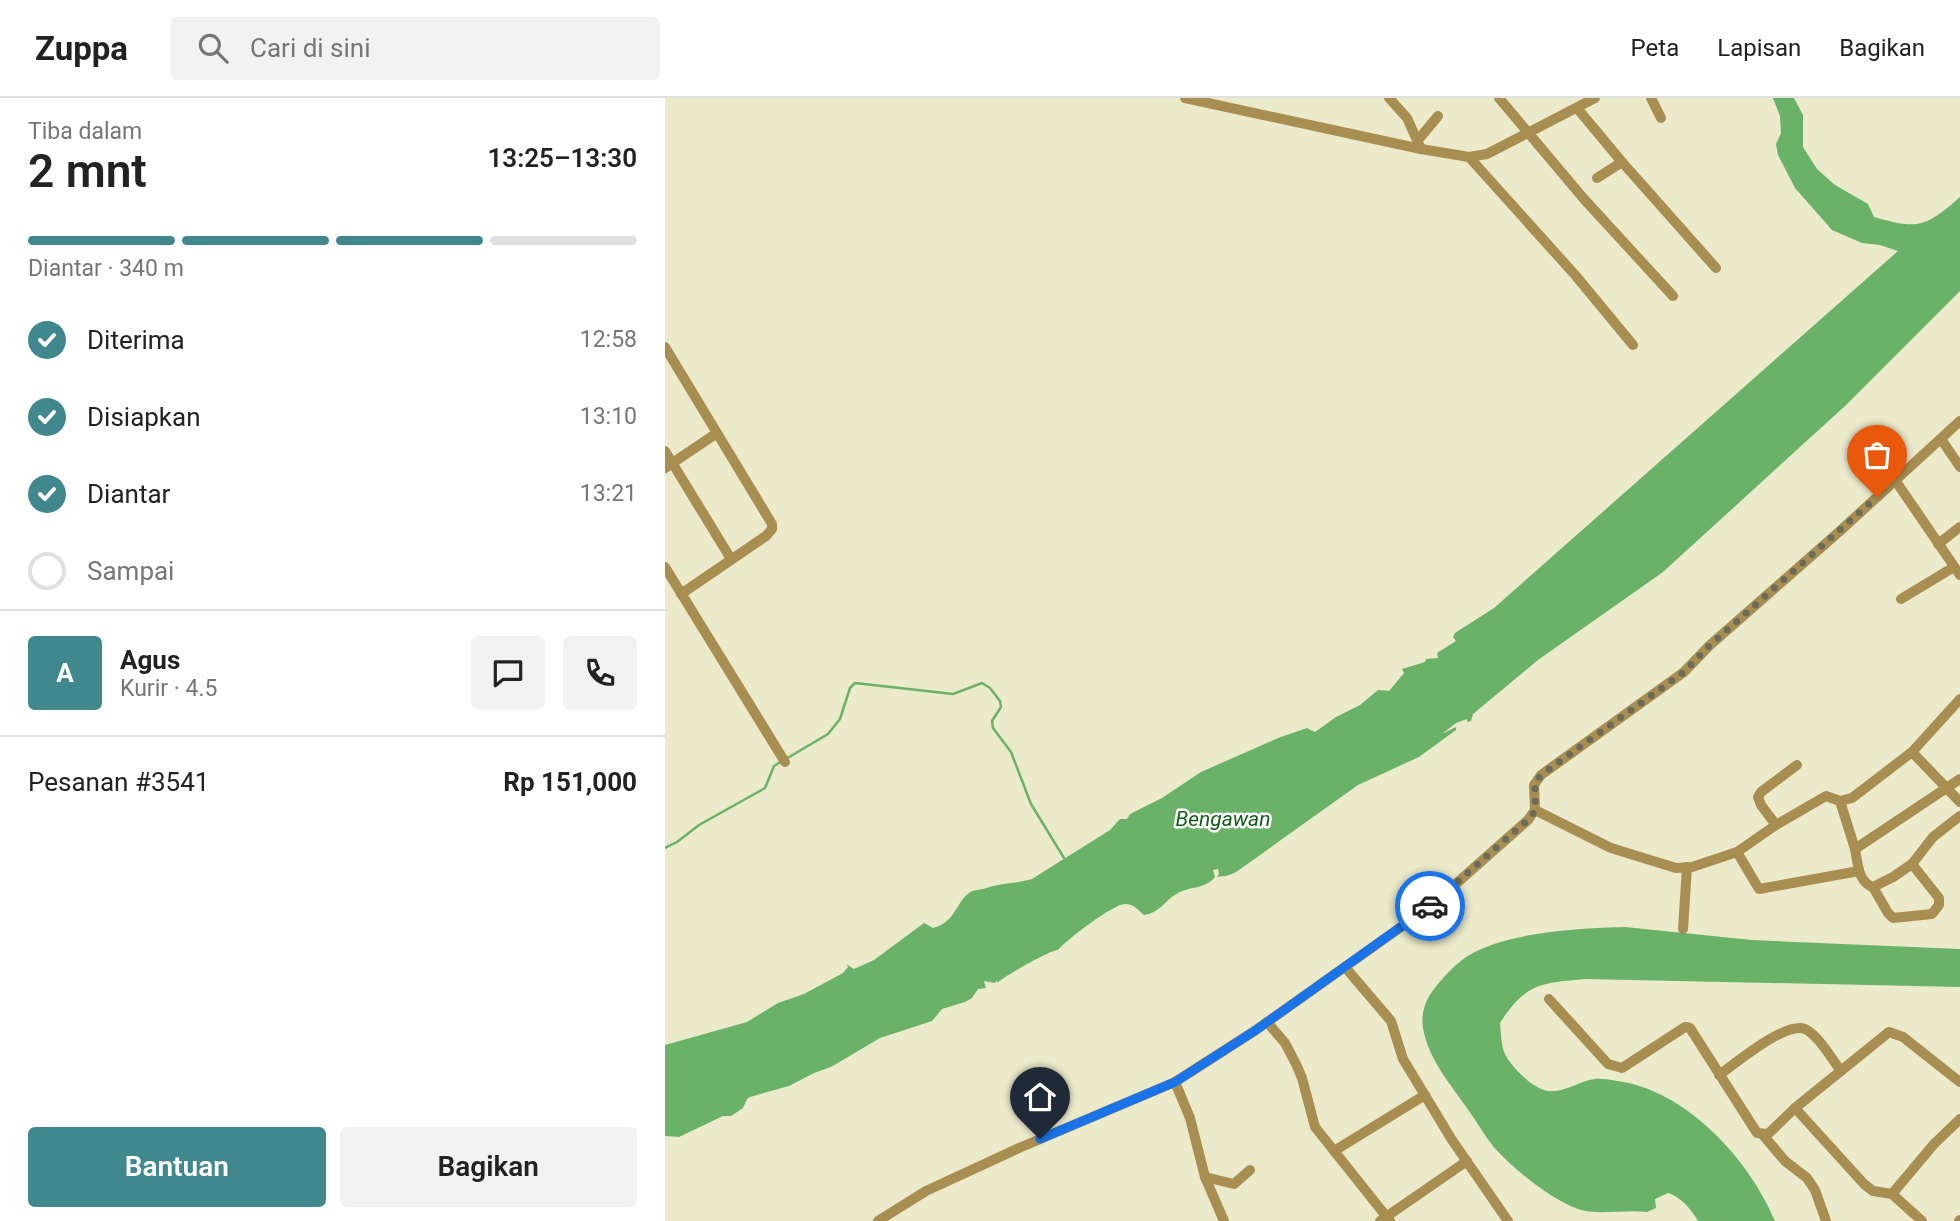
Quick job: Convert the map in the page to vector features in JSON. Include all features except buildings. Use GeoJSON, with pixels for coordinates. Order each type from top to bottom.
{"type":"FeatureCollection","features":[{"type":"Feature","properties":{"kind":"street"},"geometry":{"type":"LineString","coordinates":[[1185,98],[1420,144],[1469,157],[1487,154],[1595,98]]}},
{"type":"Feature","properties":{"kind":"street"},"geometry":{"type":"LineString","coordinates":[[1389,98],[1407,118],[1420,144]]}},
{"type":"Feature","properties":{"kind":"street"},"geometry":{"type":"LineString","coordinates":[[1499,98],[1584,199],[1673,296]]}},
{"type":"Feature","properties":{"kind":"street"},"geometry":{"type":"LineString","coordinates":[[1651,98],[1661,118]]}},
{"type":"Feature","properties":{"kind":"street"},"geometry":{"type":"LineString","coordinates":[[1577,108],[1716,268]]}},
{"type":"Feature","properties":{"kind":"street"},"geometry":{"type":"LineString","coordinates":[[1420,144],[1438,116]]}},
{"type":"Feature","properties":{"kind":"street"},"geometry":{"type":"LineString","coordinates":[[1469,157],[1576,276],[1633,345]]}},
{"type":"Feature","properties":{"kind":"street"},"geometry":{"type":"LineString","coordinates":[[1597,178],[1622,162]]}},
{"type":"Feature","properties":{"kind":"street"},"geometry":{"type":"LineString","coordinates":[[665,348],[772,524],[772,529],[766,536],[681,594]]}},
{"type":"Feature","properties":{"kind":"street"},"geometry":{"type":"LineString","coordinates":[[878,1221],[926,1191],[1175,1082],[1267,1022],[1432,905],[1528,820],[1535,810],[1534,785],[1541,775],[1684,672],[1709,646],[1960,421]]}},
{"type":"Feature","properties":{"kind":"street"},"geometry":{"type":"LineString","coordinates":[[669,465],[717,433]]}},
{"type":"Feature","properties":{"kind":"street"},"geometry":{"type":"LineString","coordinates":[[1941,439],[1960,467]]}},
{"type":"Feature","properties":{"kind":"street"},"geometry":{"type":"LineString","coordinates":[[665,451],[669,465],[731,559]]}},
{"type":"Feature","properties":{"kind":"street"},"geometry":{"type":"LineString","coordinates":[[1895,480],[1957,571],[1901,599]]}},
{"type":"Feature","properties":{"kind":"street"},"geometry":{"type":"LineString","coordinates":[[1938,544],[1960,527]]}},
{"type":"Feature","properties":{"kind":"street"},"geometry":{"type":"LineString","coordinates":[[665,567],[785,762]]}},
{"type":"Feature","properties":{"kind":"street"},"geometry":{"type":"LineString","coordinates":[[1535,810],[1629,855],[1676,868],[1687,867],[1737,852],[1819,798],[1826,796],[1840,801],[1851,799],[1912,752],[1960,699]]}},
{"type":"Feature","properties":{"kind":"street"},"geometry":{"type":"LineString","coordinates":[[1912,752],[1960,802]]}},
{"type":"Feature","properties":{"kind":"street"},"geometry":{"type":"LineString","coordinates":[[1776,825],[1758,797],[1797,765]]}},
{"type":"Feature","properties":{"kind":"street"},"geometry":{"type":"LineString","coordinates":[[1855,849],[1960,779]]}},
{"type":"Feature","properties":{"kind":"street"},"geometry":{"type":"LineString","coordinates":[[1840,801],[1859,871],[1893,918],[1932,914],[1940,905],[1939,898],[1912,864]]}},
{"type":"Feature","properties":{"kind":"street"},"geometry":{"type":"LineString","coordinates":[[1873,887],[1912,864],[1933,837],[1960,816]]}},
{"type":"Feature","properties":{"kind":"street"},"geometry":{"type":"LineString","coordinates":[[1737,852],[1759,889],[1859,871]]}},
{"type":"Feature","properties":{"kind":"street"},"geometry":{"type":"LineString","coordinates":[[1683,929],[1687,867]]}},
{"type":"Feature","properties":{"kind":"street"},"geometry":{"type":"LineString","coordinates":[[1345,967],[1391,1021],[1403,1059],[1508,1221]]}},
{"type":"Feature","properties":{"kind":"street"},"geometry":{"type":"LineString","coordinates":[[1549,999],[1608,1064],[1622,1068],[1685,1027],[1693,1031],[1757,1133],[1763,1135],[1785,1161],[1807,1178],[1815,1190],[1826,1221]]}},
{"type":"Feature","properties":{"kind":"street"},"geometry":{"type":"LineString","coordinates":[[1267,1022],[1291,1054],[1302,1078],[1315,1126],[1386,1219],[1467,1161]]}},
{"type":"Feature","properties":{"kind":"street"},"geometry":{"type":"LineString","coordinates":[[1719,1075],[1774,1036],[1793,1027],[1803,1028],[1812,1034],[1841,1071]]}},
{"type":"Feature","properties":{"kind":"street"},"geometry":{"type":"LineString","coordinates":[[1763,1135],[1768,1134],[1869,1047],[1893,1032],[1960,1082]]}},
{"type":"Feature","properties":{"kind":"street"},"geometry":{"type":"LineString","coordinates":[[1175,1082],[1190,1118],[1205,1177],[1224,1221]]}},
{"type":"Feature","properties":{"kind":"street"},"geometry":{"type":"LineString","coordinates":[[1334,1151],[1425,1095]]}},
{"type":"Feature","properties":{"kind":"street"},"geometry":{"type":"LineString","coordinates":[[1795,1108],[1864,1184],[1873,1191],[1892,1194],[1921,1221]]}},
{"type":"Feature","properties":{"kind":"street"},"geometry":{"type":"LineString","coordinates":[[1892,1194],[1934,1144],[1960,1119]]}},
{"type":"Feature","properties":{"kind":"street"},"geometry":{"type":"LineString","coordinates":[[1205,1177],[1234,1184],[1250,1170]]}},
{"type":"Feature","properties":{"kind":"water","name":"Bengawan"},"geometry":{"type":"Polygon","coordinates":[[[1773,98],[1794,98],[1803,115],[1803,147],[1817,169],[1835,185],[1868,204],[1874,217],[1901,224],[1921,223],[1938,215],[1960,197],[1960,291],[1845,406],[1663,572],[1538,660],[1473,714],[1471,721],[1467,722],[1467,719],[1456,723],[1442,734],[1456,727],[1456,730],[1419,757],[1358,785],[1236,872],[1217,877],[1218,869],[1213,870],[1215,877],[1211,881],[1178,893],[1150,914],[1144,915],[1128,904],[1110,910],[1058,950],[1046,954],[997,983],[997,980],[995,983],[984,981],[986,988],[978,989],[972,998],[965,1002],[942,1009],[932,1021],[880,1038],[831,1067],[789,1086],[750,1097],[743,1108],[731,1116],[723,1116],[679,1137],[665,1136],[665,1045],[747,1022],[778,1003],[804,994],[843,973],[848,967],[846,964],[854,969],[874,960],[924,923],[933,928],[947,921],[972,891],[1032,879],[1110,830],[1120,819],[1127,819],[1130,814],[1162,798],[1201,772],[1278,738],[1307,728],[1315,732],[1360,705],[1378,690],[1389,691],[1404,673],[1402,669],[1425,662],[1426,659],[1438,658],[1437,653],[1456,641],[1453,637],[1455,633],[1494,608],[1898,251],[1862,243],[1832,230],[1795,188],[1778,155],[1776,144],[1781,133],[1780,116],[1773,98]]]}},
{"type":"Feature","properties":{"kind":"water"},"geometry":{"type":"Polygon","coordinates":[[[1625,927],[1752,940],[1960,949],[1960,987],[1585,979],[1536,987],[1518,1000],[1500,1023],[1505,1054],[1525,1078],[1546,1091],[1567,1088],[1588,1080],[1606,1079],[1643,1087],[1667,1098],[1712,1131],[1732,1152],[1764,1198],[1775,1221],[1698,1221],[1685,1204],[1668,1193],[1655,1199],[1656,1208],[1647,1212],[1585,1211],[1544,1190],[1510,1164],[1493,1146],[1437,1064],[1427,1044],[1423,1015],[1425,1004],[1447,974],[1468,956],[1489,946],[1547,932],[1625,927]]]}},
{"type":"Feature","properties":{"kind":"waterway"},"geometry":{"type":"LineString","coordinates":[[665,848],[699,825],[765,788],[774,766],[828,734],[840,719],[850,688],[855,683],[953,694],[982,683],[990,688],[1000,701],[1001,707],[992,721],[993,728],[1011,752],[1031,804],[1064,858]]}},
{"type":"Feature","properties":{"kind":"way so far"},"geometry":{"type":"LineString","coordinates":[[1430,906],[1532,816],[1536,803],[1534,785],[1541,775],[1684,672],[1709,646],[1877,497]]}},
{"type":"Feature","properties":{"kind":"route"},"geometry":{"type":"LineString","coordinates":[[1040,1139],[1175,1082],[1256,1030],[1430,906]]}}]}
